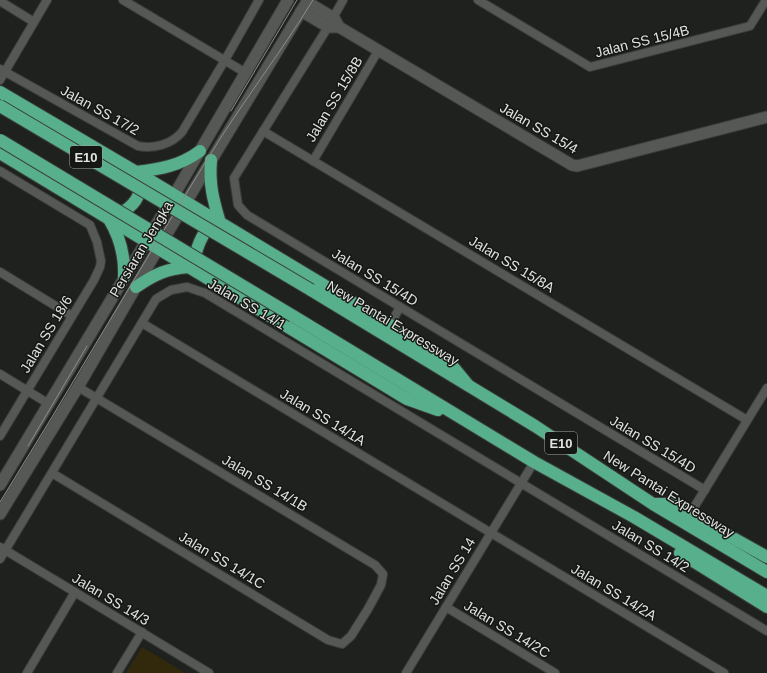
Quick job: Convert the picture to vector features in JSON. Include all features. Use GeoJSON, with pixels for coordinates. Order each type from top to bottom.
{"type":"FeatureCollection","features":[{"type":"Feature","properties":{"kind":"highway"},"geometry":{"type":"LineString","coordinates":[[0,92],[390,325],[454,368],[468,385]]}},
{"type":"Feature","properties":{"kind":"highway","name":"New Pantai Expressway"},"geometry":{"type":"LineString","coordinates":[[0,106],[311,290],[468,385],[535,426],[653,504],[767,572]]}},
{"type":"Feature","properties":{"kind":"highway","name":"E10"},"geometry":{"type":"LineString","coordinates":[[0,140],[288,320],[462,418],[534,462],[700,555],[767,596]]}},
{"type":"Feature","properties":{"kind":"highway"},"geometry":{"type":"LineString","coordinates":[[136,172],[175,165],[189,160],[200,152]]}},
{"type":"Feature","properties":{"kind":"highway"},"geometry":{"type":"LineString","coordinates":[[0,153],[158,249],[288,320]]}},
{"type":"Feature","properties":{"kind":"highway"},"geometry":{"type":"LineString","coordinates":[[211,160],[210,176],[212,194],[220,223]]}},
{"type":"Feature","properties":{"kind":"highway"},"geometry":{"type":"LineString","coordinates":[[109,218],[119,215],[130,207],[138,197],[140,192],[140,178],[136,172]]}},
{"type":"Feature","properties":{"kind":"highway"},"geometry":{"type":"LineString","coordinates":[[109,218],[116,230],[122,249],[125,263],[124,277]]}},
{"type":"Feature","properties":{"kind":"highway"},"geometry":{"type":"LineString","coordinates":[[192,268],[197,248],[203,235],[214,224],[220,223]]}},
{"type":"Feature","properties":{"kind":"highway"},"geometry":{"type":"LineString","coordinates":[[136,286],[153,276],[172,268],[192,268]]}},
{"type":"Feature","properties":{"kind":"highway"},"geometry":{"type":"LineString","coordinates":[[653,504],[672,504],[767,557]]}},
{"type":"Feature","properties":{"kind":"highway"},"geometry":{"type":"LineString","coordinates":[[634,517],[649,534],[767,607]]}},
{"type":"Feature","properties":{"kind":"main road","name":"Persiaran Jengka"},"geometry":{"type":"LineString","coordinates":[[0,485],[200,152],[288,0]]}},
{"type":"Feature","properties":{"kind":"main road","name":"Persiaran Jengka"},"geometry":{"type":"LineString","coordinates":[[0,514],[78,387],[136,286],[305,4]]}},
{"type":"Feature","properties":{"kind":"main road","name":"Jalan SS 15/4"},"geometry":{"type":"LineString","coordinates":[[305,4],[334,24],[572,165],[577,166],[767,118]]}},
{"type":"Feature","properties":{"kind":"street"},"geometry":{"type":"LineString","coordinates":[[0,80],[2,70],[47,0]]}},
{"type":"Feature","properties":{"kind":"street"},"geometry":{"type":"LineString","coordinates":[[123,0],[246,73]]}},
{"type":"Feature","properties":{"kind":"street","name":"Jalan SS 17/2"},"geometry":{"type":"LineString","coordinates":[[2,70],[138,146],[147,148],[158,146],[177,138],[225,60],[259,0]]}},
{"type":"Feature","properties":{"kind":"street","name":"Jalan SS 15/4D"},"geometry":{"type":"LineString","coordinates":[[343,0],[334,24],[263,131],[234,178],[238,205],[247,215],[705,490]]}},
{"type":"Feature","properties":{"kind":"street","name":"Jalan SS 15/4B"},"geometry":{"type":"LineString","coordinates":[[478,0],[590,67],[750,26],[766,0]]}},
{"type":"Feature","properties":{"kind":"street"},"geometry":{"type":"LineString","coordinates":[[0,2],[34,22]]}},
{"type":"Feature","properties":{"kind":"street","name":"Jalan SS 15/8B"},"geometry":{"type":"LineString","coordinates":[[313,160],[378,50]]}},
{"type":"Feature","properties":{"kind":"street","name":"Jalan SS 15/8A"},"geometry":{"type":"LineString","coordinates":[[263,131],[747,420]]}},
{"type":"Feature","properties":{"kind":"street","name":"Jalan SS 18/6"},"geometry":{"type":"LineString","coordinates":[[0,172],[90,225],[97,242],[101,261],[94,280],[0,436]]}},
{"type":"Feature","properties":{"kind":"street"},"geometry":{"type":"LineString","coordinates":[[0,272],[72,316]]}},
{"type":"Feature","properties":{"kind":"street","name":"Jalan SS 14/1"},"geometry":{"type":"LineString","coordinates":[[0,559],[3,548],[52,473],[156,299],[171,290],[187,287],[205,293],[521,483]]}},
{"type":"Feature","properties":{"kind":"street"},"geometry":{"type":"LineString","coordinates":[[390,325],[400,307]]}},
{"type":"Feature","properties":{"kind":"street"},"geometry":{"type":"LineString","coordinates":[[276,335],[288,320]]}},
{"type":"Feature","properties":{"kind":"street","name":"Jalan SS 14/1A"},"geometry":{"type":"LineString","coordinates":[[142,323],[490,533]]}},
{"type":"Feature","properties":{"kind":"street"},"geometry":{"type":"LineString","coordinates":[[0,374],[50,404]]}},
{"type":"Feature","properties":{"kind":"street"},"geometry":{"type":"LineString","coordinates":[[78,387],[97,398]]}},
{"type":"Feature","properties":{"kind":"street"},"geometry":{"type":"LineString","coordinates":[[690,514],[767,388]]}},
{"type":"Feature","properties":{"kind":"street","name":"Jalan SS 14/1B"},"geometry":{"type":"LineString","coordinates":[[97,398],[375,565],[383,574],[383,579],[368,609]]}},
{"type":"Feature","properties":{"kind":"street","name":"Jalan SS 14"},"geometry":{"type":"LineString","coordinates":[[406,673],[534,462]]}},
{"type":"Feature","properties":{"kind":"street","name":"Jalan SS 14/1C"},"geometry":{"type":"LineString","coordinates":[[52,473],[328,640],[342,644],[351,636],[368,609]]}},
{"type":"Feature","properties":{"kind":"street","name":"Jalan SS 14/2"},"geometry":{"type":"LineString","coordinates":[[521,483],[767,631]]}},
{"type":"Feature","properties":{"kind":"street","name":"Jalan SS 14/2A"},"geometry":{"type":"LineString","coordinates":[[490,533],[724,673]]}},
{"type":"Feature","properties":{"kind":"street","name":"Jalan SS 14/3"},"geometry":{"type":"LineString","coordinates":[[3,548],[209,673]]}},
{"type":"Feature","properties":{"kind":"street"},"geometry":{"type":"LineString","coordinates":[[27,673],[74,592]]}},
{"type":"Feature","properties":{"kind":"street","name":"Jalan SS 14/2C"},"geometry":{"type":"LineString","coordinates":[[446,607],[555,673]]}},
{"type":"Feature","properties":{"kind":"street"},"geometry":{"type":"LineString","coordinates":[[117,673],[142,632]]}},
{"type":"Feature","properties":{"kind":"shaded area"},"geometry":{"type":"Polygon","coordinates":[[[142,647],[185,673],[126,673],[142,647]]]}},
{"type":"Feature","properties":{"kind":"tram line"},"geometry":{"type":"LineString","coordinates":[[231,111],[297,0]]}},
{"type":"Feature","properties":{"kind":"tram line"},"geometry":{"type":"LineString","coordinates":[[0,502],[208,158],[313,0]]}},
{"type":"Feature","properties":{"kind":"tram line"},"geometry":{"type":"LineString","coordinates":[[28,446],[87,346]]}}]}
